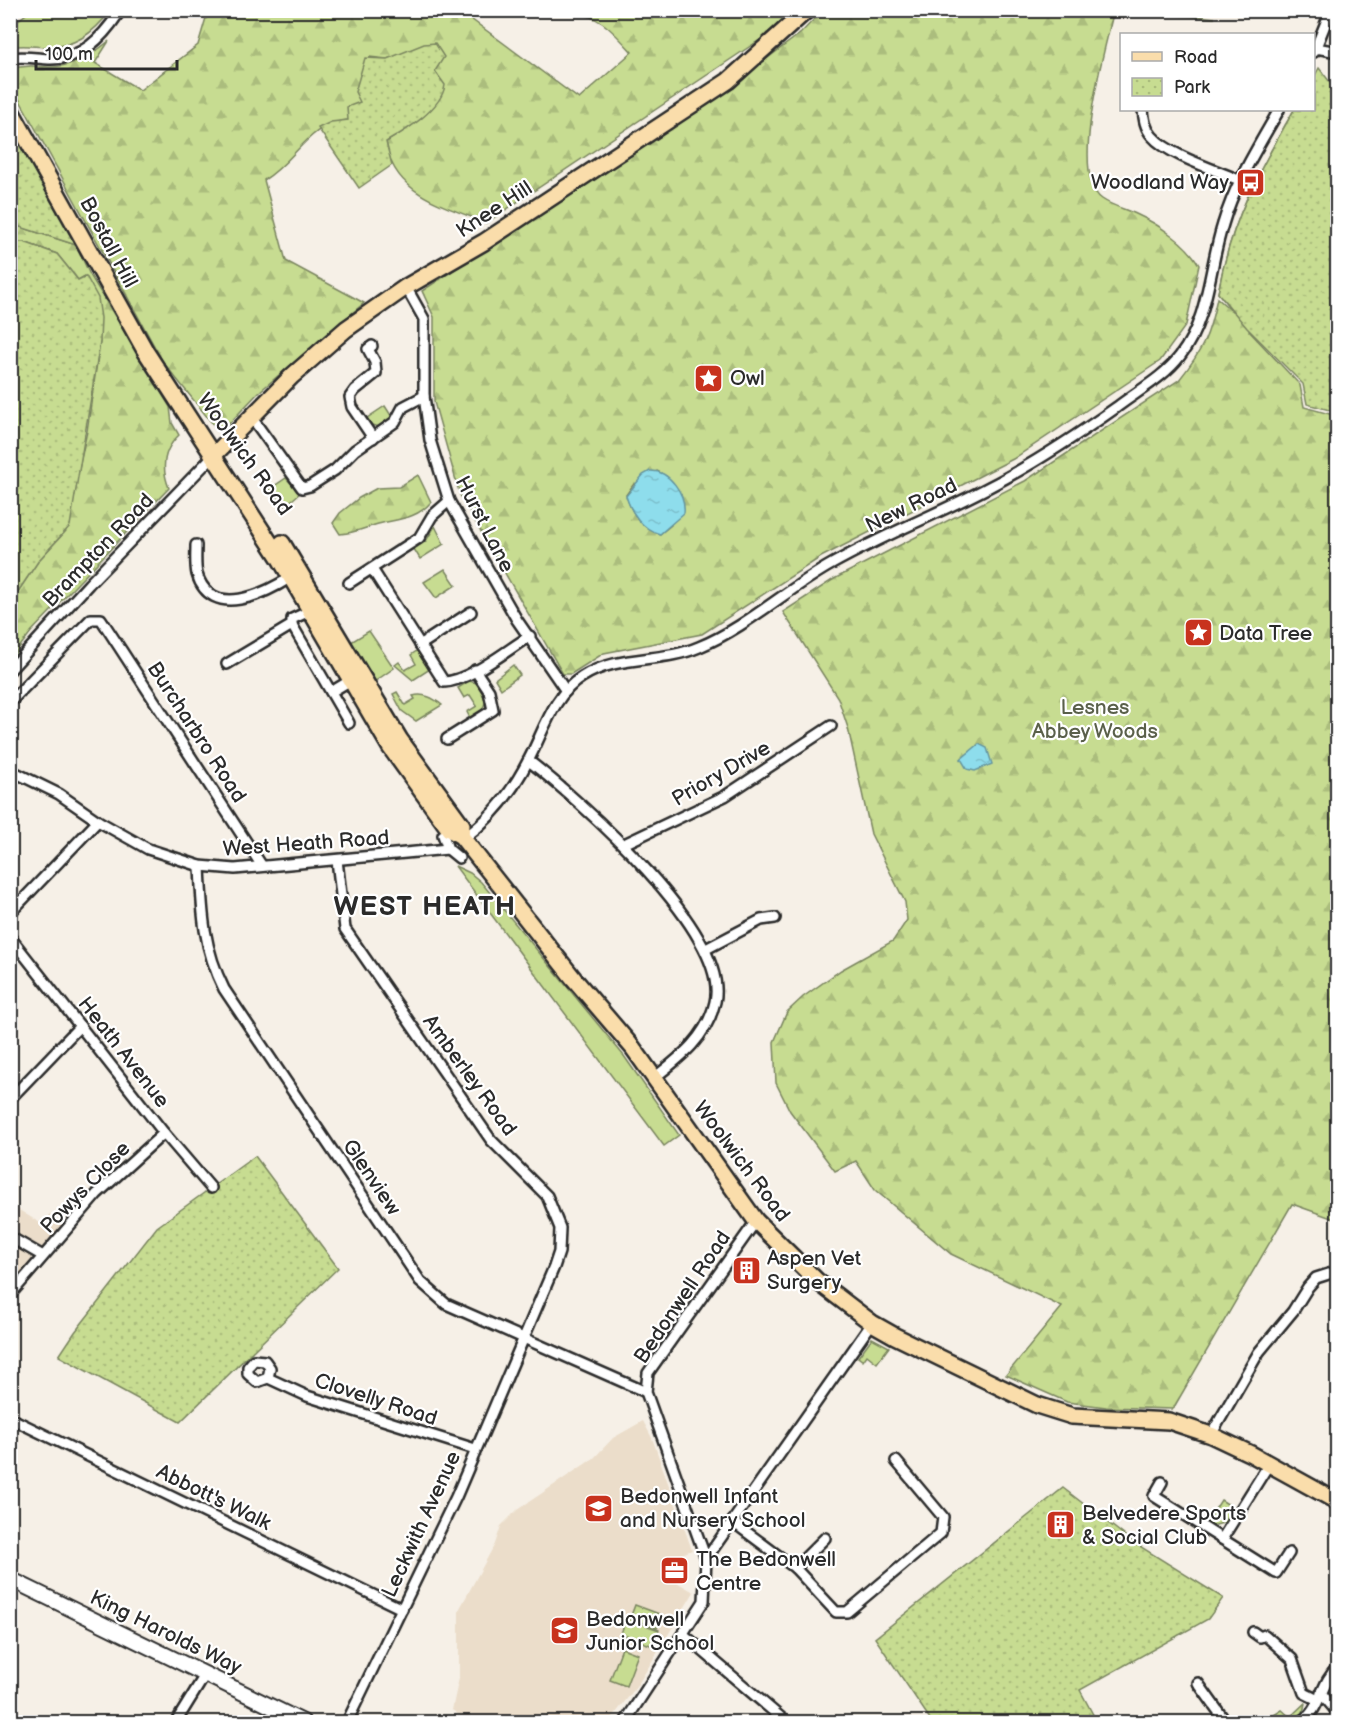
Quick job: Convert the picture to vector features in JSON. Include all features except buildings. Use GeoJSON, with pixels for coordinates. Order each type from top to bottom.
{"type":"FeatureCollection","features":[{"type":"Feature","properties":{"kind":"main road","name":"Knee Hill"},"geometry":{"type":"LineString","coordinates":[[216,454],[292,376],[346,329],[406,287],[484,242],[728,81],[807,10]]}},
{"type":"Feature","properties":{"kind":"main road","name":"Bostall Hill"},"geometry":{"type":"LineString","coordinates":[[10,109],[140,342],[173,395]]}},
{"type":"Feature","properties":{"kind":"main road","name":"Woolwich Road"},"geometry":{"type":"LineString","coordinates":[[173,395],[187,406],[407,771],[449,829],[462,837],[654,1078],[756,1221],[817,1281],[872,1323],[934,1356],[1037,1405],[1072,1416],[1169,1421],[1210,1435],[1338,1502]]}},
{"type":"Feature","properties":{"kind":"main road","name":"Woolwich Road"},"geometry":{"type":"LineString","coordinates":[[216,454],[298,568],[400,740],[462,825],[462,837]]}},
{"type":"Feature","properties":{"kind":"street"},"geometry":{"type":"LineString","coordinates":[[1331,10],[1315,50],[1338,52]]}},
{"type":"Feature","properties":{"kind":"street"},"geometry":{"type":"LineString","coordinates":[[10,58],[28,56],[51,59],[82,52],[105,34],[118,14]]}},
{"type":"Feature","properties":{"kind":"street"},"geometry":{"type":"LineString","coordinates":[[1143,111],[1144,122],[1152,135],[1164,146],[1239,180]]}},
{"type":"Feature","properties":{"kind":"street","name":"New Road"},"geometry":{"type":"LineString","coordinates":[[462,837],[483,824],[504,800],[529,760],[557,703],[566,691],[582,678],[609,665],[641,657],[678,654],[711,642],[832,564],[988,488],[1028,465],[1152,381],[1179,357],[1200,322],[1223,223],[1239,180],[1278,111]]}},
{"type":"Feature","properties":{"kind":"street","name":"Hurst Lane"},"geometry":{"type":"LineString","coordinates":[[406,287],[423,319],[424,396],[430,440],[449,501],[506,601],[566,691]]}},
{"type":"Feature","properties":{"kind":"street"},"geometry":{"type":"LineString","coordinates":[[372,346],[368,349],[375,362],[376,374],[355,390],[350,398],[352,406],[373,438]]}},
{"type":"Feature","properties":{"kind":"street"},"geometry":{"type":"LineString","coordinates":[[252,418],[302,488],[310,486],[335,470],[355,450],[395,422],[398,412],[403,407],[424,396]]}},
{"type":"Feature","properties":{"kind":"street","name":"Brampton Road"},"geometry":{"type":"LineString","coordinates":[[10,670],[89,584],[216,454]]}},
{"type":"Feature","properties":{"kind":"street"},"geometry":{"type":"LineString","coordinates":[[349,583],[419,538],[432,516],[449,501]]}},
{"type":"Feature","properties":{"kind":"street"},"geometry":{"type":"LineString","coordinates":[[195,545],[201,584],[215,595],[233,599],[248,599],[267,592],[291,577]]}},
{"type":"Feature","properties":{"kind":"street"},"geometry":{"type":"LineString","coordinates":[[372,569],[444,682],[453,682],[476,670],[530,636]]}},
{"type":"Feature","properties":{"kind":"street"},"geometry":{"type":"LineString","coordinates":[[312,610],[292,619],[292,625],[349,723]]}},
{"type":"Feature","properties":{"kind":"street"},"geometry":{"type":"LineString","coordinates":[[420,645],[471,612]]}},
{"type":"Feature","properties":{"kind":"street","name":"Burcharbro Road"},"geometry":{"type":"LineString","coordinates":[[10,702],[91,619],[101,619],[262,866]]}},
{"type":"Feature","properties":{"kind":"street"},"geometry":{"type":"LineString","coordinates":[[227,664],[292,625]]}},
{"type":"Feature","properties":{"kind":"street"},"geometry":{"type":"LineString","coordinates":[[447,739],[493,710],[489,691],[476,670]]}},
{"type":"Feature","properties":{"kind":"street"},"geometry":{"type":"LineString","coordinates":[[331,692],[351,680]]}},
{"type":"Feature","properties":{"kind":"street","name":"Priory Drive"},"geometry":{"type":"LineString","coordinates":[[624,844],[725,796],[831,726]]}},
{"type":"Feature","properties":{"kind":"street"},"geometry":{"type":"LineString","coordinates":[[529,760],[574,796],[624,844],[706,949],[713,972],[716,999],[705,1029],[680,1058],[654,1078]]}},
{"type":"Feature","properties":{"kind":"street","name":"West Heath Road"},"geometry":{"type":"LineString","coordinates":[[10,770],[59,794],[98,821],[148,849],[200,866],[235,869],[448,849]]}},
{"type":"Feature","properties":{"kind":"street"},"geometry":{"type":"LineString","coordinates":[[10,913],[98,821]]}},
{"type":"Feature","properties":{"kind":"street"},"geometry":{"type":"LineString","coordinates":[[442,835],[448,849],[459,858]]}},
{"type":"Feature","properties":{"kind":"street","name":"Amberley Road"},"geometry":{"type":"LineString","coordinates":[[337,860],[345,929],[491,1140],[542,1189],[557,1216],[560,1228],[559,1252],[523,1338]]}},
{"type":"Feature","properties":{"kind":"street","name":"Glenview"},"geometry":{"type":"LineString","coordinates":[[200,866],[205,940],[211,963],[224,989],[420,1281],[446,1304],[646,1392]]}},
{"type":"Feature","properties":{"kind":"street"},"geometry":{"type":"LineString","coordinates":[[706,949],[761,920],[775,918]]}},
{"type":"Feature","properties":{"kind":"street","name":"Heath Avenue"},"geometry":{"type":"LineString","coordinates":[[10,937],[164,1133],[211,1188]]}},
{"type":"Feature","properties":{"kind":"street"},"geometry":{"type":"LineString","coordinates":[[10,1099],[80,1026]]}},
{"type":"Feature","properties":{"kind":"street","name":"Powys Close"},"geometry":{"type":"LineString","coordinates":[[10,1294],[97,1194],[164,1133]]}},
{"type":"Feature","properties":{"kind":"street","name":"Bedonwell Road"},"geometry":{"type":"LineString","coordinates":[[627,1722],[704,1601],[706,1559],[646,1392],[648,1373],[756,1221]]}},
{"type":"Feature","properties":{"kind":"street"},"geometry":{"type":"LineString","coordinates":[[10,1237],[44,1256]]}},
{"type":"Feature","properties":{"kind":"street"},"geometry":{"type":"LineString","coordinates":[[1210,1435],[1262,1347],[1293,1311],[1308,1287],[1316,1278],[1338,1271]]}},
{"type":"Feature","properties":{"kind":"street"},"geometry":{"type":"LineString","coordinates":[[706,1559],[872,1323]]}},
{"type":"Feature","properties":{"kind":"street","name":"Leckwith Avenue"},"geometry":{"type":"LineString","coordinates":[[347,1722],[459,1491],[523,1338]]}},
{"type":"Feature","properties":{"kind":"street","name":"Clovelly Road"},"geometry":{"type":"LineString","coordinates":[[268,1378],[307,1396],[475,1449]]}},
{"type":"Feature","properties":{"kind":"street","name":"Abbott's Walk"},"geometry":{"type":"LineString","coordinates":[[10,1418],[402,1608]]}},
{"type":"Feature","properties":{"kind":"street"},"geometry":{"type":"LineString","coordinates":[[733,1522],[795,1569],[836,1612],[847,1612],[941,1533],[943,1517],[896,1461]]}},
{"type":"Feature","properties":{"kind":"street"},"geometry":{"type":"LineString","coordinates":[[1222,1539],[1269,1464]]}},
{"type":"Feature","properties":{"kind":"street"},"geometry":{"type":"LineString","coordinates":[[1162,1482],[1152,1499],[1222,1539],[1275,1573],[1289,1553]]}},
{"type":"Feature","properties":{"kind":"street"},"geometry":{"type":"LineString","coordinates":[[795,1569],[825,1538]]}},
{"type":"Feature","properties":{"kind":"street","name":"King Harolds Way"},"geometry":{"type":"LineString","coordinates":[[10,1579],[303,1722]]}},
{"type":"Feature","properties":{"kind":"street"},"geometry":{"type":"LineString","coordinates":[[1253,1632],[1260,1637],[1265,1635],[1287,1653],[1304,1692],[1319,1696],[1338,1713]]}},
{"type":"Feature","properties":{"kind":"street"},"geometry":{"type":"LineString","coordinates":[[683,1634],[786,1722]]}},
{"type":"Feature","properties":{"kind":"street"},"geometry":{"type":"LineString","coordinates":[[1301,1722],[1310,1717],[1325,1680],[1338,1667]]}},
{"type":"Feature","properties":{"kind":"street"},"geometry":{"type":"LineString","coordinates":[[176,1722],[205,1675]]}},
{"type":"Feature","properties":{"kind":"street"},"geometry":{"type":"LineString","coordinates":[[1198,1683],[1226,1722]]}},
{"type":"Feature","properties":{"kind":"shaded area"},"geometry":{"type":"Polygon","coordinates":[[[11,1205],[40,1223],[50,1214],[63,1225],[11,1286],[11,1205]]]}},
{"type":"Feature","properties":{"kind":"shaded area","name":"Bedonwell Junior School"},"geometry":{"type":"Polygon","coordinates":[[[643,1421],[652,1438],[692,1550],[664,1561],[662,1574],[694,1592],[637,1686],[609,1722],[470,1722],[452,1710],[459,1678],[459,1610],[495,1544],[501,1526],[517,1510],[594,1458],[613,1438],[643,1421]]]}},
{"type":"Feature","properties":{"kind":"green space"},"geometry":{"type":"Polygon","coordinates":[[[1147,10],[1215,18],[1116,11],[1112,18],[1097,84],[1089,141],[1089,166],[1093,186],[1102,199],[1145,218],[1162,229],[1180,242],[1199,265],[1186,325],[1160,361],[1013,459],[821,557],[702,634],[604,653],[571,674],[563,674],[460,495],[434,402],[434,317],[422,291],[713,99],[801,33],[822,11],[1147,10]],[[657,471],[633,485],[626,495],[638,519],[648,529],[660,534],[671,525],[681,495],[666,476],[657,471]]]}},
{"type":"Feature","properties":{"kind":"green space"},"geometry":{"type":"Polygon","coordinates":[[[30,11],[110,11],[91,32],[76,41],[48,47],[11,47],[12,25],[30,11]]]}},
{"type":"Feature","properties":{"kind":"green space"},"geometry":{"type":"Polygon","coordinates":[[[208,11],[460,11],[579,99],[632,52],[604,24],[588,16],[567,11],[684,11],[691,18],[698,11],[790,11],[767,35],[486,223],[422,195],[398,174],[390,160],[386,142],[421,118],[442,94],[444,85],[435,71],[403,54],[387,59],[370,57],[360,102],[348,120],[322,128],[312,135],[285,163],[264,180],[286,261],[364,303],[259,392],[222,431],[216,428],[163,362],[11,84],[10,69],[25,66],[57,67],[73,63],[88,56],[109,41],[95,63],[140,90],[198,45],[208,11]]]}},
{"type":"Feature","properties":{"kind":"green space"},"geometry":{"type":"Polygon","coordinates":[[[435,43],[444,57],[435,71],[445,85],[442,94],[422,118],[386,142],[392,165],[359,188],[318,128],[331,122],[348,120],[347,107],[360,102],[355,92],[365,58],[387,59],[424,44],[435,43]]]}},
{"type":"Feature","properties":{"kind":"green space"},"geometry":{"type":"Polygon","coordinates":[[[1319,68],[1337,91],[1337,412],[1307,404],[1303,384],[1247,328],[1218,293],[1238,219],[1269,154],[1293,111],[1315,111],[1315,75],[1319,68]]]}},
{"type":"Feature","properties":{"kind":"green space","name":"Lesnes Abbey Woods"},"geometry":{"type":"Polygon","coordinates":[[[1315,80],[1323,108],[1249,331],[1300,385],[1304,407],[1337,416],[1337,1220],[1292,1204],[1173,1409],[1106,1407],[1067,1402],[1006,1375],[1062,1307],[951,1254],[875,1190],[856,1161],[835,1171],[790,1111],[776,1083],[774,1042],[787,1012],[803,997],[841,970],[893,941],[907,920],[905,902],[871,834],[848,728],[838,698],[783,612],[834,579],[1025,481],[1179,380],[1204,342],[1217,298],[1233,312],[1218,293],[1238,219],[1269,154],[1293,111],[1315,111],[1315,80]]]}},
{"type":"Feature","properties":{"kind":"green space"},"geometry":{"type":"Polygon","coordinates":[[[10,124],[76,245],[11,224],[10,124]]]}},
{"type":"Feature","properties":{"kind":"green space"},"geometry":{"type":"Polygon","coordinates":[[[11,224],[76,245],[90,275],[170,407],[172,423],[179,435],[170,447],[165,460],[165,473],[169,488],[31,632],[11,658],[11,602],[39,560],[66,531],[87,431],[100,342],[85,276],[78,280],[57,254],[24,242],[11,242],[11,224]]]}},
{"type":"Feature","properties":{"kind":"green space"},"geometry":{"type":"Polygon","coordinates":[[[10,242],[24,242],[57,254],[78,280],[86,276],[98,298],[101,318],[100,342],[70,526],[39,560],[11,602],[10,242]]]}},
{"type":"Feature","properties":{"kind":"green space"},"geometry":{"type":"Polygon","coordinates":[[[385,406],[392,417],[380,427],[371,425],[367,418],[385,406]]]}},
{"type":"Feature","properties":{"kind":"green space"},"geometry":{"type":"Polygon","coordinates":[[[418,475],[431,502],[426,508],[407,518],[340,534],[333,523],[340,513],[359,498],[377,488],[399,487],[418,475]]]}},
{"type":"Feature","properties":{"kind":"green space"},"geometry":{"type":"Polygon","coordinates":[[[286,478],[300,493],[285,506],[270,489],[286,478]]]}},
{"type":"Feature","properties":{"kind":"green space"},"geometry":{"type":"Polygon","coordinates":[[[435,526],[444,544],[420,559],[414,549],[426,541],[435,526]]]}},
{"type":"Feature","properties":{"kind":"green space"},"geometry":{"type":"Polygon","coordinates":[[[445,569],[456,585],[436,598],[424,582],[445,569]]]}},
{"type":"Feature","properties":{"kind":"green space"},"geometry":{"type":"Polygon","coordinates":[[[369,631],[394,668],[374,682],[351,642],[369,631]]]}},
{"type":"Feature","properties":{"kind":"green space"},"geometry":{"type":"Polygon","coordinates":[[[418,650],[430,669],[413,680],[395,665],[399,662],[405,670],[416,664],[411,655],[418,650]]]}},
{"type":"Feature","properties":{"kind":"green space"},"geometry":{"type":"Polygon","coordinates":[[[513,665],[520,675],[501,689],[495,679],[513,665]]]}},
{"type":"Feature","properties":{"kind":"green space"},"geometry":{"type":"Polygon","coordinates":[[[469,681],[477,683],[486,701],[482,710],[470,718],[467,712],[477,706],[470,695],[464,698],[458,688],[469,681]]]}},
{"type":"Feature","properties":{"kind":"green space"},"geometry":{"type":"Polygon","coordinates":[[[397,692],[405,705],[415,699],[413,696],[421,695],[432,698],[442,705],[416,721],[402,711],[393,694],[397,692]]]}},
{"type":"Feature","properties":{"kind":"green space"},"geometry":{"type":"Polygon","coordinates":[[[455,866],[470,873],[481,882],[624,1056],[679,1135],[664,1146],[455,866]]]}},
{"type":"Feature","properties":{"kind":"green space"},"geometry":{"type":"Polygon","coordinates":[[[255,1156],[338,1268],[180,1422],[59,1356],[157,1227],[255,1156]]]}},
{"type":"Feature","properties":{"kind":"green space"},"geometry":{"type":"Polygon","coordinates":[[[872,1338],[889,1347],[877,1363],[867,1355],[863,1361],[858,1357],[872,1338]]]}},
{"type":"Feature","properties":{"kind":"green space"},"geometry":{"type":"Polygon","coordinates":[[[1063,1488],[1133,1542],[1223,1598],[1208,1619],[1080,1690],[1097,1722],[932,1722],[875,1638],[1063,1488]]]}},
{"type":"Feature","properties":{"kind":"green space"},"geometry":{"type":"Polygon","coordinates":[[[1221,1500],[1234,1508],[1223,1523],[1212,1526],[1207,1522],[1221,1500]]]}},
{"type":"Feature","properties":{"kind":"green space"},"geometry":{"type":"Polygon","coordinates":[[[635,1605],[662,1615],[657,1628],[630,1618],[635,1605]]]}},
{"type":"Feature","properties":{"kind":"green space"},"geometry":{"type":"Polygon","coordinates":[[[626,1618],[659,1630],[653,1646],[621,1634],[626,1618]]]}},
{"type":"Feature","properties":{"kind":"green space"},"geometry":{"type":"Polygon","coordinates":[[[622,1648],[638,1654],[626,1686],[610,1680],[622,1648]]]}},
{"type":"Feature","properties":{"kind":"green space"},"geometry":{"type":"Polygon","coordinates":[[[1305,1703],[1303,1713],[1289,1722],[1279,1722],[1274,1715],[1282,1710],[1290,1717],[1305,1703]]]}},
{"type":"Feature","properties":{"kind":"water"},"geometry":{"type":"Polygon","coordinates":[[[650,471],[670,479],[679,492],[684,506],[684,513],[660,534],[648,529],[638,520],[626,496],[643,475],[650,471]]]}},
{"type":"Feature","properties":{"kind":"water"},"geometry":{"type":"Polygon","coordinates":[[[979,744],[987,748],[992,764],[975,771],[967,769],[961,759],[979,744]]]}},
{"type":"Feature","properties":{"kind":"place","name":"Woodland Way"},"geometry":{"type":"Point","coordinates":[1250,182]}},
{"type":"Feature","properties":{"kind":"place","name":"Owl"},"geometry":{"type":"Point","coordinates":[709,378]}},
{"type":"Feature","properties":{"kind":"place","name":"Data Tree"},"geometry":{"type":"Point","coordinates":[1198,633]}},
{"type":"Feature","properties":{"kind":"place","name":"Aspen Vet Surgery"},"geometry":{"type":"Point","coordinates":[746,1270]}},
{"type":"Feature","properties":{"kind":"place","name":"Bedonwell Infant and Nursery School"},"geometry":{"type":"Point","coordinates":[599,1508]}},
{"type":"Feature","properties":{"kind":"place","name":"Belvedere Sports & Social Club"},"geometry":{"type":"Point","coordinates":[1061,1525]}},
{"type":"Feature","properties":{"kind":"place","name":"The Bedonwell Centre"},"geometry":{"type":"Point","coordinates":[675,1571]}},
{"type":"Feature","properties":{"kind":"place","name":"Bedonwell Junior School"},"geometry":{"type":"Point","coordinates":[565,1631]}},
{"type":"Feature","properties":{"kind":"district","name":"WEST HEATH"},"geometry":{"type":"Point","coordinates":[425,906]}}]}
